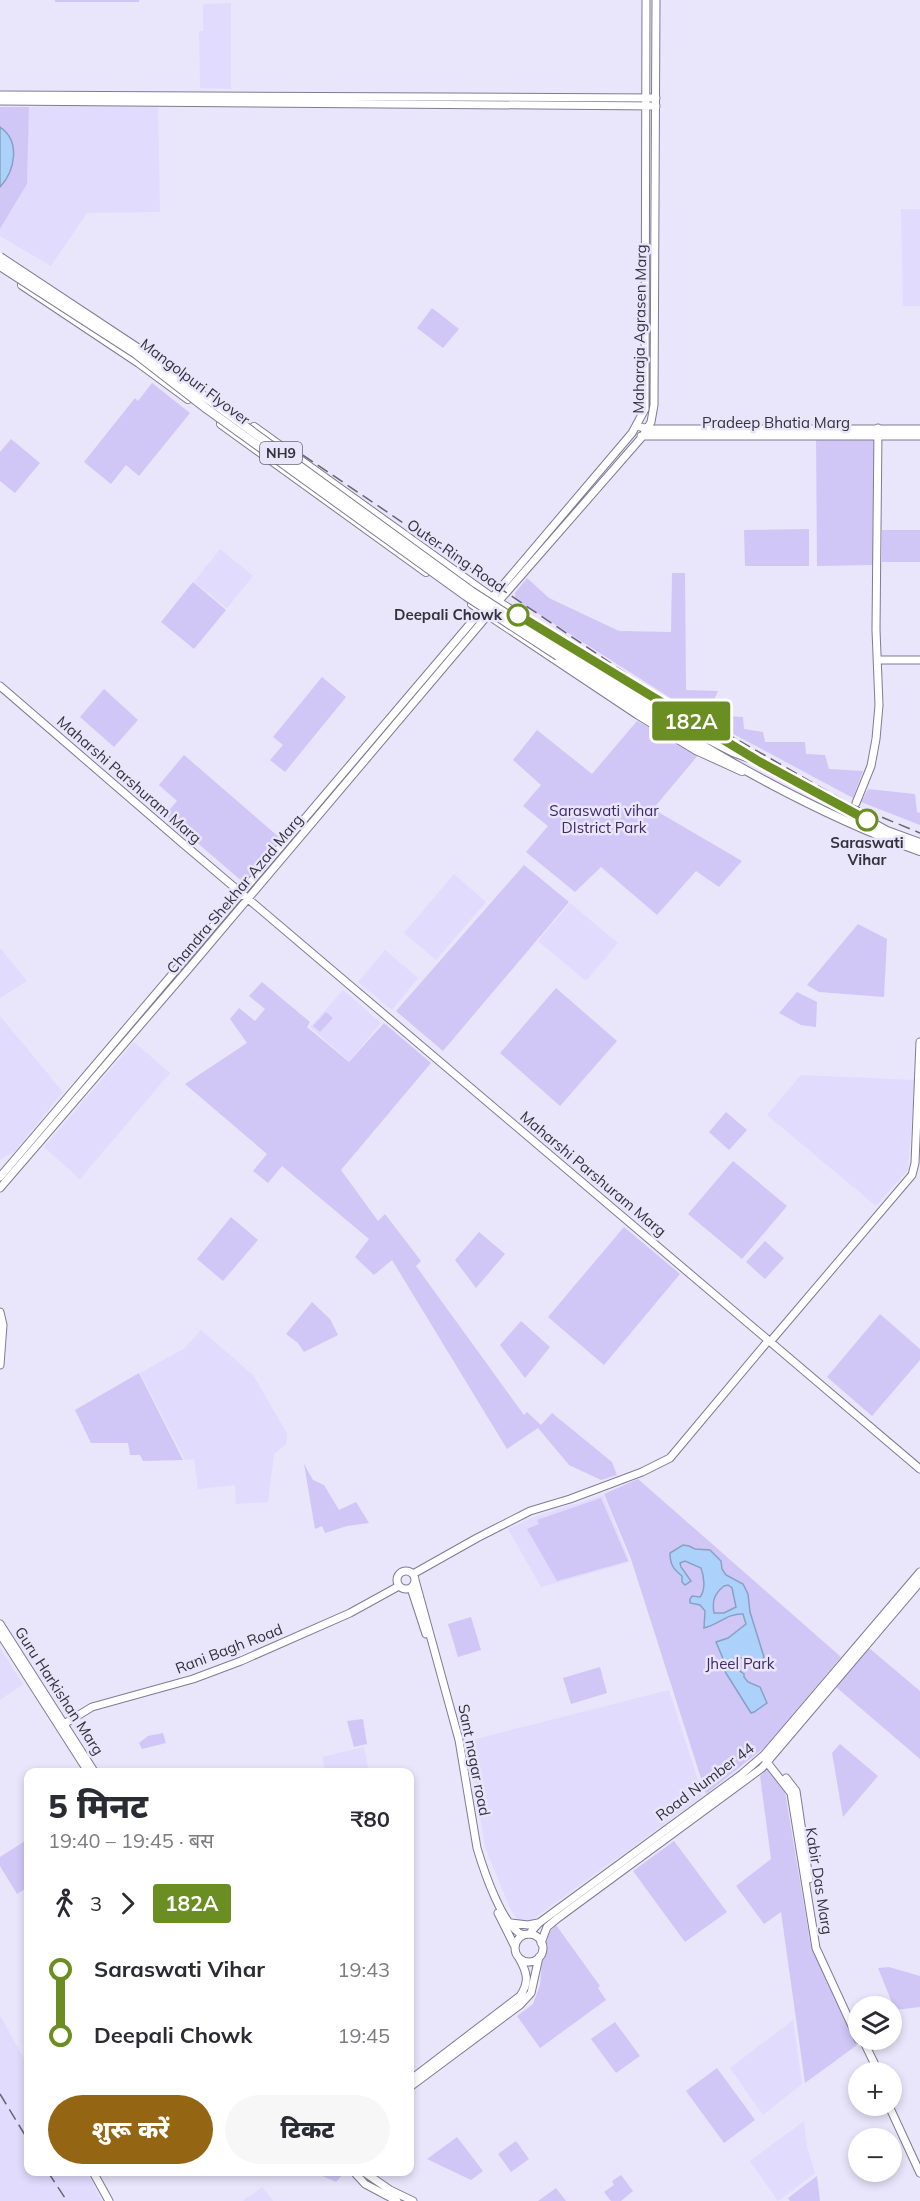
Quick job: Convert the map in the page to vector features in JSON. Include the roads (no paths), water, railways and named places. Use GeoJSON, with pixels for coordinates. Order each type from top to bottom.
{"type":"FeatureCollection","features":[{"type":"Feature","properties":{"kind":"highway","name":"Mangolpuri Flyover"},"geometry":{"type":"LineString","coordinates":[[0,255],[139,349],[471,591],[764,779]]}},
{"type":"Feature","properties":{"kind":"highway","name":"Mangolpuri Flyover"},"geometry":{"type":"LineString","coordinates":[[0,266],[136,354],[207,409],[466,596],[651,715],[730,756],[760,762]]}},
{"type":"Feature","properties":{"kind":"highway","name":"Outer Ring Road"},"geometry":{"type":"LineString","coordinates":[[760,762],[887,831],[920,843]]}},
{"type":"Feature","properties":{"kind":"highway","name":"Outer Ring Road"},"geometry":{"type":"LineString","coordinates":[[764,779],[884,838],[920,851]]}},
{"type":"Feature","properties":{"kind":"main road","name":"Outer Ring Road"},"geometry":{"type":"LineString","coordinates":[[0,255],[149,352],[495,600],[760,762]]}},
{"type":"Feature","properties":{"kind":"main road","name":"Outer Ring Road"},"geometry":{"type":"LineString","coordinates":[[0,271],[139,363],[411,561],[523,639],[696,750],[733,768],[764,779]]}},
{"type":"Feature","properties":{"kind":"main road"},"geometry":{"type":"LineString","coordinates":[[411,561],[421,547]]}},
{"type":"Feature","properties":{"kind":"main road"},"geometry":{"type":"LineString","coordinates":[[523,639],[527,639],[533,633],[533,624]]}},
{"type":"Feature","properties":{"kind":"street","name":"Maharaja Agrasen Marg"},"geometry":{"type":"LineString","coordinates":[[531,559],[632,433],[645,409],[646,0]]}},
{"type":"Feature","properties":{"kind":"street","name":"Maharaja Agrasen Marg"},"geometry":{"type":"LineString","coordinates":[[495,600],[648,429],[654,405],[656,0]]}},
{"type":"Feature","properties":{"kind":"street"},"geometry":{"type":"LineString","coordinates":[[0,95],[646,102]]}},
{"type":"Feature","properties":{"kind":"street"},"geometry":{"type":"LineString","coordinates":[[0,101],[656,102]]}},
{"type":"Feature","properties":{"kind":"street","name":"Pradeep Bhatia Marg"},"geometry":{"type":"LineString","coordinates":[[637,426],[648,429],[878,433],[920,436]]}},
{"type":"Feature","properties":{"kind":"street","name":"Pradeep Bhatia Marg"},"geometry":{"type":"LineString","coordinates":[[632,433],[642,436],[878,433],[920,429]]}},
{"type":"Feature","properties":{"kind":"street"},"geometry":{"type":"LineString","coordinates":[[856,803],[871,766],[876,739],[879,660],[876,630],[878,433]]}},
{"type":"Feature","properties":{"kind":"street","name":"Chandra Shekhar Azad Marg"},"geometry":{"type":"LineString","coordinates":[[0,1188],[320,814],[484,613]]}},
{"type":"Feature","properties":{"kind":"street","name":"Chandra Shekhar Azad Marg"},"geometry":{"type":"LineString","coordinates":[[0,1177],[314,808],[463,639]]}},
{"type":"Feature","properties":{"kind":"street"},"geometry":{"type":"LineString","coordinates":[[879,660],[920,660]]}},
{"type":"Feature","properties":{"kind":"street","name":"Maharshi Parshuram Marg"},"geometry":{"type":"LineString","coordinates":[[0,686],[920,1469]]}},
{"type":"Feature","properties":{"kind":"street"},"geometry":{"type":"LineString","coordinates":[[314,808],[320,814]]}},
{"type":"Feature","properties":{"kind":"street"},"geometry":{"type":"LineString","coordinates":[[414,1577],[407,1570],[400,1572],[397,1579],[399,1586],[405,1589],[411,1588],[414,1577],[477,1538],[530,1512],[625,1478],[670,1458],[912,1175],[915,1163],[920,1041]]}},
{"type":"Feature","properties":{"kind":"street"},"geometry":{"type":"LineString","coordinates":[[0,1311],[3,1325],[0,1365]]}},
{"type":"Feature","properties":{"kind":"street","name":"Road Number 44"},"geometry":{"type":"LineString","coordinates":[[542,1943],[547,1928],[558,1918],[750,1779],[920,1572]]}},
{"type":"Feature","properties":{"kind":"street","name":"Sant nagar road"},"geometry":{"type":"LineString","coordinates":[[414,1577],[459,1740],[482,1866],[508,1922],[518,1934],[526,1934]]}},
{"type":"Feature","properties":{"kind":"street","name":"Road Number 44"},"geometry":{"type":"LineString","coordinates":[[526,1934],[766,1758],[920,1582]]}},
{"type":"Feature","properties":{"kind":"street","name":"Rani Bagh Road"},"geometry":{"type":"LineString","coordinates":[[64,1724],[92,1707],[193,1679],[241,1661],[350,1613],[399,1586]]}},
{"type":"Feature","properties":{"kind":"street","name":"Sant nagar road"},"geometry":{"type":"LineString","coordinates":[[411,1588],[433,1656],[455,1739],[474,1856],[494,1905],[515,1947]]}},
{"type":"Feature","properties":{"kind":"street","name":"Guru Harkishan Marg"},"geometry":{"type":"LineString","coordinates":[[0,1624],[92,1768]]}},
{"type":"Feature","properties":{"kind":"street","name":"Guru Harkishan Marg"},"geometry":{"type":"LineString","coordinates":[[0,1634],[86,1768]]}},
{"type":"Feature","properties":{"kind":"street","name":"Kabir Das Marg"},"geometry":{"type":"LineString","coordinates":[[766,1758],[796,1791],[818,1938],[848,2006]]}},
{"type":"Feature","properties":{"kind":"street","name":"Kabir Das Marg"},"geometry":{"type":"LineString","coordinates":[[766,1758],[791,1793],[816,1948],[848,2018]]}},
{"type":"Feature","properties":{"kind":"street"},"geometry":{"type":"LineString","coordinates":[[508,1922],[516,1925],[539,1923]]}},
{"type":"Feature","properties":{"kind":"street"},"geometry":{"type":"LineString","coordinates":[[414,2077],[520,1996],[526,1988],[526,1976],[515,1947],[517,1940],[526,1934],[537,1936],[542,1943],[542,1950],[531,1993],[520,2005],[414,2084]]}},
{"type":"Feature","properties":{"kind":"street"},"geometry":{"type":"LineString","coordinates":[[519,1958],[527,1961],[539,1957]]}},
{"type":"Feature","properties":{"kind":"street"},"geometry":{"type":"LineString","coordinates":[[894,2116],[920,2173]]}},
{"type":"Feature","properties":{"kind":"street"},"geometry":{"type":"LineString","coordinates":[[899,2116],[920,2162]]}},
{"type":"Feature","properties":{"kind":"street"},"geometry":{"type":"LineString","coordinates":[[95,2176],[109,2201]]}},
{"type":"Feature","properties":{"kind":"street"},"geometry":{"type":"LineString","coordinates":[[358,2176],[365,2184],[397,2201]]}},
{"type":"Feature","properties":{"kind":"street"},"geometry":{"type":"LineString","coordinates":[[370,2176],[390,2190],[413,2201]]}},
{"type":"Feature","properties":{"kind":"water"},"geometry":{"type":"Polygon","coordinates":[[[0,127],[11,140],[14,156],[9,173],[0,187],[0,127]]]}},
{"type":"Feature","properties":{"kind":"water"},"geometry":{"type":"Polygon","coordinates":[[[683,1545],[710,1550],[721,1561],[726,1575],[743,1584],[748,1594],[750,1612],[764,1657],[761,1662],[755,1663],[736,1656],[733,1660],[748,1682],[760,1687],[767,1703],[754,1712],[751,1713],[724,1670],[724,1661],[716,1642],[728,1638],[746,1624],[743,1614],[733,1615],[704,1628],[705,1611],[700,1605],[690,1603],[692,1596],[700,1597],[703,1591],[704,1579],[701,1568],[685,1561],[680,1563],[691,1581],[685,1585],[682,1582],[682,1576],[673,1566],[670,1553],[683,1545]],[[728,1585],[724,1586],[718,1592],[714,1601],[714,1613],[724,1613],[736,1607],[732,1588],[728,1585]]]}},
{"type":"Feature","properties":{"kind":"railway"},"geometry":{"type":"LineString","coordinates":[[288,445],[649,689],[848,803],[920,833]]}},
{"type":"Feature","properties":{"kind":"railway"},"geometry":{"type":"LineString","coordinates":[[0,2094],[24,2133]]}},
{"type":"Feature","properties":{"kind":"railway"},"geometry":{"type":"LineString","coordinates":[[51,2176],[67,2201]]}},
{"type":"Feature","properties":{"kind":"place","name":"Deepali Chowk"},"geometry":{"type":"Point","coordinates":[518,615]}},
{"type":"Feature","properties":{"kind":"place","name":"Saraswati Vihar"},"geometry":{"type":"Point","coordinates":[867,820]}},
{"type":"Feature","properties":{"kind":"park label","name":"Saraswati vihar DIstrict Park"},"geometry":{"type":"Point","coordinates":[604,820]}},
{"type":"Feature","properties":{"kind":"park label","name":"Jheel Park"},"geometry":{"type":"Point","coordinates":[740,1664]}}]}
